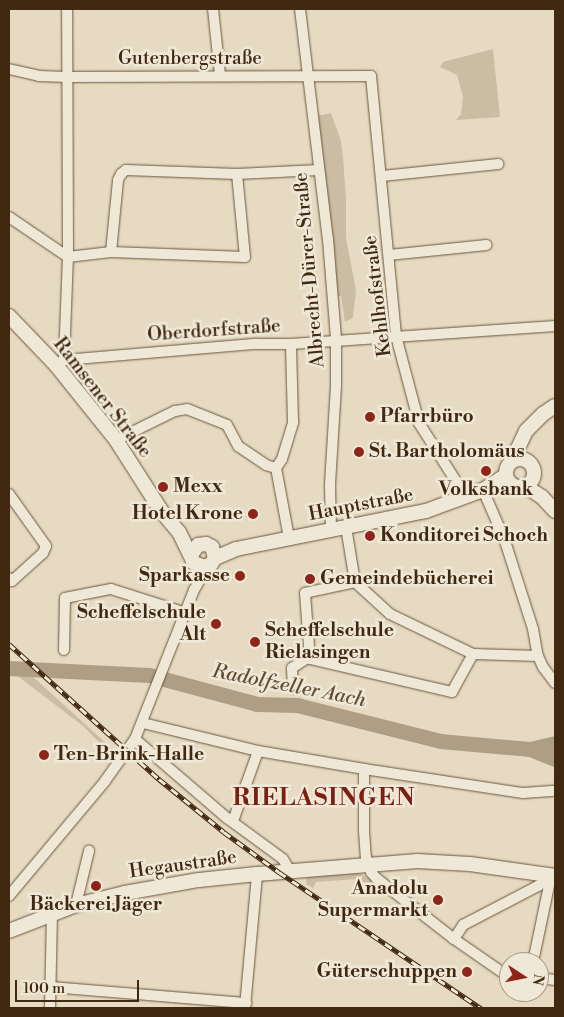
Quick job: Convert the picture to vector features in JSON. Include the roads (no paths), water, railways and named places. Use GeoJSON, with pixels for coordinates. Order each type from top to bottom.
{"type":"FeatureCollection","features":[{"type":"Feature","properties":{"kind":"main road","name":"Ramsener Straße"},"geometry":{"type":"LineString","coordinates":[[9,316],[60,363],[116,440],[162,512],[179,532],[204,556]]}},
{"type":"Feature","properties":{"kind":"main road"},"geometry":{"type":"LineString","coordinates":[[519,460],[522,437],[532,422],[555,406]]}},
{"type":"Feature","properties":{"kind":"main road"},"geometry":{"type":"LineString","coordinates":[[519,460],[508,466],[519,481],[542,497],[555,510]]}},
{"type":"Feature","properties":{"kind":"main road"},"geometry":{"type":"LineString","coordinates":[[519,460],[534,470],[519,481]]}},
{"type":"Feature","properties":{"kind":"main road","name":"Hauptstraße"},"geometry":{"type":"LineString","coordinates":[[204,556],[426,511],[488,488],[519,481]]}},
{"type":"Feature","properties":{"kind":"main road","name":"Hegaustraße"},"geometry":{"type":"LineString","coordinates":[[9,931],[76,905],[125,893],[190,881],[257,874],[417,862],[470,864],[553,876]]}},
{"type":"Feature","properties":{"kind":"street"},"geometry":{"type":"LineString","coordinates":[[60,363],[68,257],[67,9]]}},
{"type":"Feature","properties":{"kind":"street"},"geometry":{"type":"LineString","coordinates":[[213,9],[220,75]]}},
{"type":"Feature","properties":{"kind":"street","name":"Albrecht-Dürer-Straße"},"geometry":{"type":"LineString","coordinates":[[300,9],[328,240],[336,339],[336,386],[330,485],[331,530]]}},
{"type":"Feature","properties":{"kind":"street","name":"Gutenbergstraße"},"geometry":{"type":"LineString","coordinates":[[9,70],[39,76],[67,77],[371,76]]}},
{"type":"Feature","properties":{"kind":"street","name":"Kehlhofstraße"},"geometry":{"type":"LineString","coordinates":[[371,76],[396,336],[419,423],[466,497]]}},
{"type":"Feature","properties":{"kind":"street"},"geometry":{"type":"LineString","coordinates":[[382,176],[498,164]]}},
{"type":"Feature","properties":{"kind":"street"},"geometry":{"type":"LineString","coordinates":[[111,252],[118,180],[126,170],[237,174],[319,170]]}},
{"type":"Feature","properties":{"kind":"street"},"geometry":{"type":"LineString","coordinates":[[9,217],[68,257],[111,252],[245,257],[237,174]]}},
{"type":"Feature","properties":{"kind":"street"},"geometry":{"type":"LineString","coordinates":[[389,255],[486,245]]}},
{"type":"Feature","properties":{"kind":"street","name":"Oberdorfstraße"},"geometry":{"type":"LineString","coordinates":[[60,363],[256,344],[291,344],[336,339],[555,326]]}},
{"type":"Feature","properties":{"kind":"street"},"geometry":{"type":"LineString","coordinates":[[289,538],[276,468],[282,459],[293,422],[291,344]]}},
{"type":"Feature","properties":{"kind":"street"},"geometry":{"type":"LineString","coordinates":[[116,440],[175,410],[187,409],[227,425],[238,446],[266,465],[276,468]]}},
{"type":"Feature","properties":{"kind":"street"},"geometry":{"type":"LineString","coordinates":[[488,488],[534,629],[538,656],[547,674],[555,683]]}},
{"type":"Feature","properties":{"kind":"street"},"geometry":{"type":"LineString","coordinates":[[9,494],[46,546],[43,553],[12,581],[9,578]]}},
{"type":"Feature","properties":{"kind":"street"},"geometry":{"type":"LineString","coordinates":[[346,527],[355,582],[390,614],[473,654],[538,656]]}},
{"type":"Feature","properties":{"kind":"street"},"geometry":{"type":"LineString","coordinates":[[9,896],[105,781],[136,739],[155,687],[186,613],[204,556]]}},
{"type":"Feature","properties":{"kind":"street"},"geometry":{"type":"LineString","coordinates":[[309,657],[304,593],[355,582]]}},
{"type":"Feature","properties":{"kind":"street"},"geometry":{"type":"LineString","coordinates":[[64,650],[65,598],[111,589],[186,613]]}},
{"type":"Feature","properties":{"kind":"street"},"geometry":{"type":"LineString","coordinates":[[293,688],[292,668],[309,657],[452,692],[473,654]]}},
{"type":"Feature","properties":{"kind":"street"},"geometry":{"type":"LineString","coordinates":[[143,723],[258,752],[523,793],[555,791]]}},
{"type":"Feature","properties":{"kind":"street"},"geometry":{"type":"LineString","coordinates":[[136,739],[233,822],[282,859],[290,871]]}},
{"type":"Feature","properties":{"kind":"street"},"geometry":{"type":"LineString","coordinates":[[233,822],[258,752]]}},
{"type":"Feature","properties":{"kind":"street"},"geometry":{"type":"LineString","coordinates":[[364,769],[364,831],[368,865],[376,878],[454,939],[499,970]]}},
{"type":"Feature","properties":{"kind":"street"},"geometry":{"type":"LineString","coordinates":[[76,905],[89,851]]}},
{"type":"Feature","properties":{"kind":"street"},"geometry":{"type":"LineString","coordinates":[[50,987],[246,1006],[257,874]]}},
{"type":"Feature","properties":{"kind":"street"},"geometry":{"type":"LineString","coordinates":[[454,939],[463,925],[538,886],[553,876]]}},
{"type":"Feature","properties":{"kind":"street"},"geometry":{"type":"LineString","coordinates":[[535,952],[553,876]]}},
{"type":"Feature","properties":{"kind":"street"},"geometry":{"type":"LineString","coordinates":[[50,1008],[52,914]]}},
{"type":"Feature","properties":{"kind":"waterway","name":"Radolfzeller Aach"},"geometry":{"type":"LineString","coordinates":[[9,668],[149,675],[257,704],[297,705],[440,741],[530,749],[555,743]]}},
{"type":"Feature","properties":{"kind":"waterway","name":"Radolfzeller Aach"},"geometry":{"type":"LineString","coordinates":[[530,749],[555,759]]}},
{"type":"Feature","properties":{"kind":"railway"},"geometry":{"type":"LineString","coordinates":[[9,644],[159,779],[224,832],[279,872],[481,1008]]}},
{"type":"Feature","properties":{"kind":"place","name":"Pfarrbüro"},"geometry":{"type":"Point","coordinates":[370,417]}},
{"type":"Feature","properties":{"kind":"place","name":"St. Bartholomäus"},"geometry":{"type":"Point","coordinates":[359,452]}},
{"type":"Feature","properties":{"kind":"place","name":"Volksbank"},"geometry":{"type":"Point","coordinates":[486,471]}},
{"type":"Feature","properties":{"kind":"place","name":"Mexx"},"geometry":{"type":"Point","coordinates":[163,487]}},
{"type":"Feature","properties":{"kind":"place","name":"Hotel Krone"},"geometry":{"type":"Point","coordinates":[253,514]}},
{"type":"Feature","properties":{"kind":"place","name":"Konditorei Schoch"},"geometry":{"type":"Point","coordinates":[370,536]}},
{"type":"Feature","properties":{"kind":"place","name":"Sparkasse"},"geometry":{"type":"Point","coordinates":[240,576]}},
{"type":"Feature","properties":{"kind":"place","name":"Gemeindebücherei"},"geometry":{"type":"Point","coordinates":[310,579]}},
{"type":"Feature","properties":{"kind":"place","name":"Scheffelschule Alt"},"geometry":{"type":"Point","coordinates":[216,624]}},
{"type":"Feature","properties":{"kind":"place","name":"Scheffelschule Rielasingen"},"geometry":{"type":"Point","coordinates":[255,642]}},
{"type":"Feature","properties":{"kind":"place","name":"Ten-Brink-Halle"},"geometry":{"type":"Point","coordinates":[44,755]}},
{"type":"Feature","properties":{"kind":"place","name":"Bäckerei Jäger"},"geometry":{"type":"Point","coordinates":[96,886]}},
{"type":"Feature","properties":{"kind":"place","name":"Anadolu Supermarkt"},"geometry":{"type":"Point","coordinates":[438,900]}},
{"type":"Feature","properties":{"kind":"place","name":"Güterschuppen"},"geometry":{"type":"Point","coordinates":[467,972]}},
{"type":"Feature","properties":{"kind":"district","name":"RIELASINGEN"},"geometry":{"type":"Point","coordinates":[324,799]}}]}
